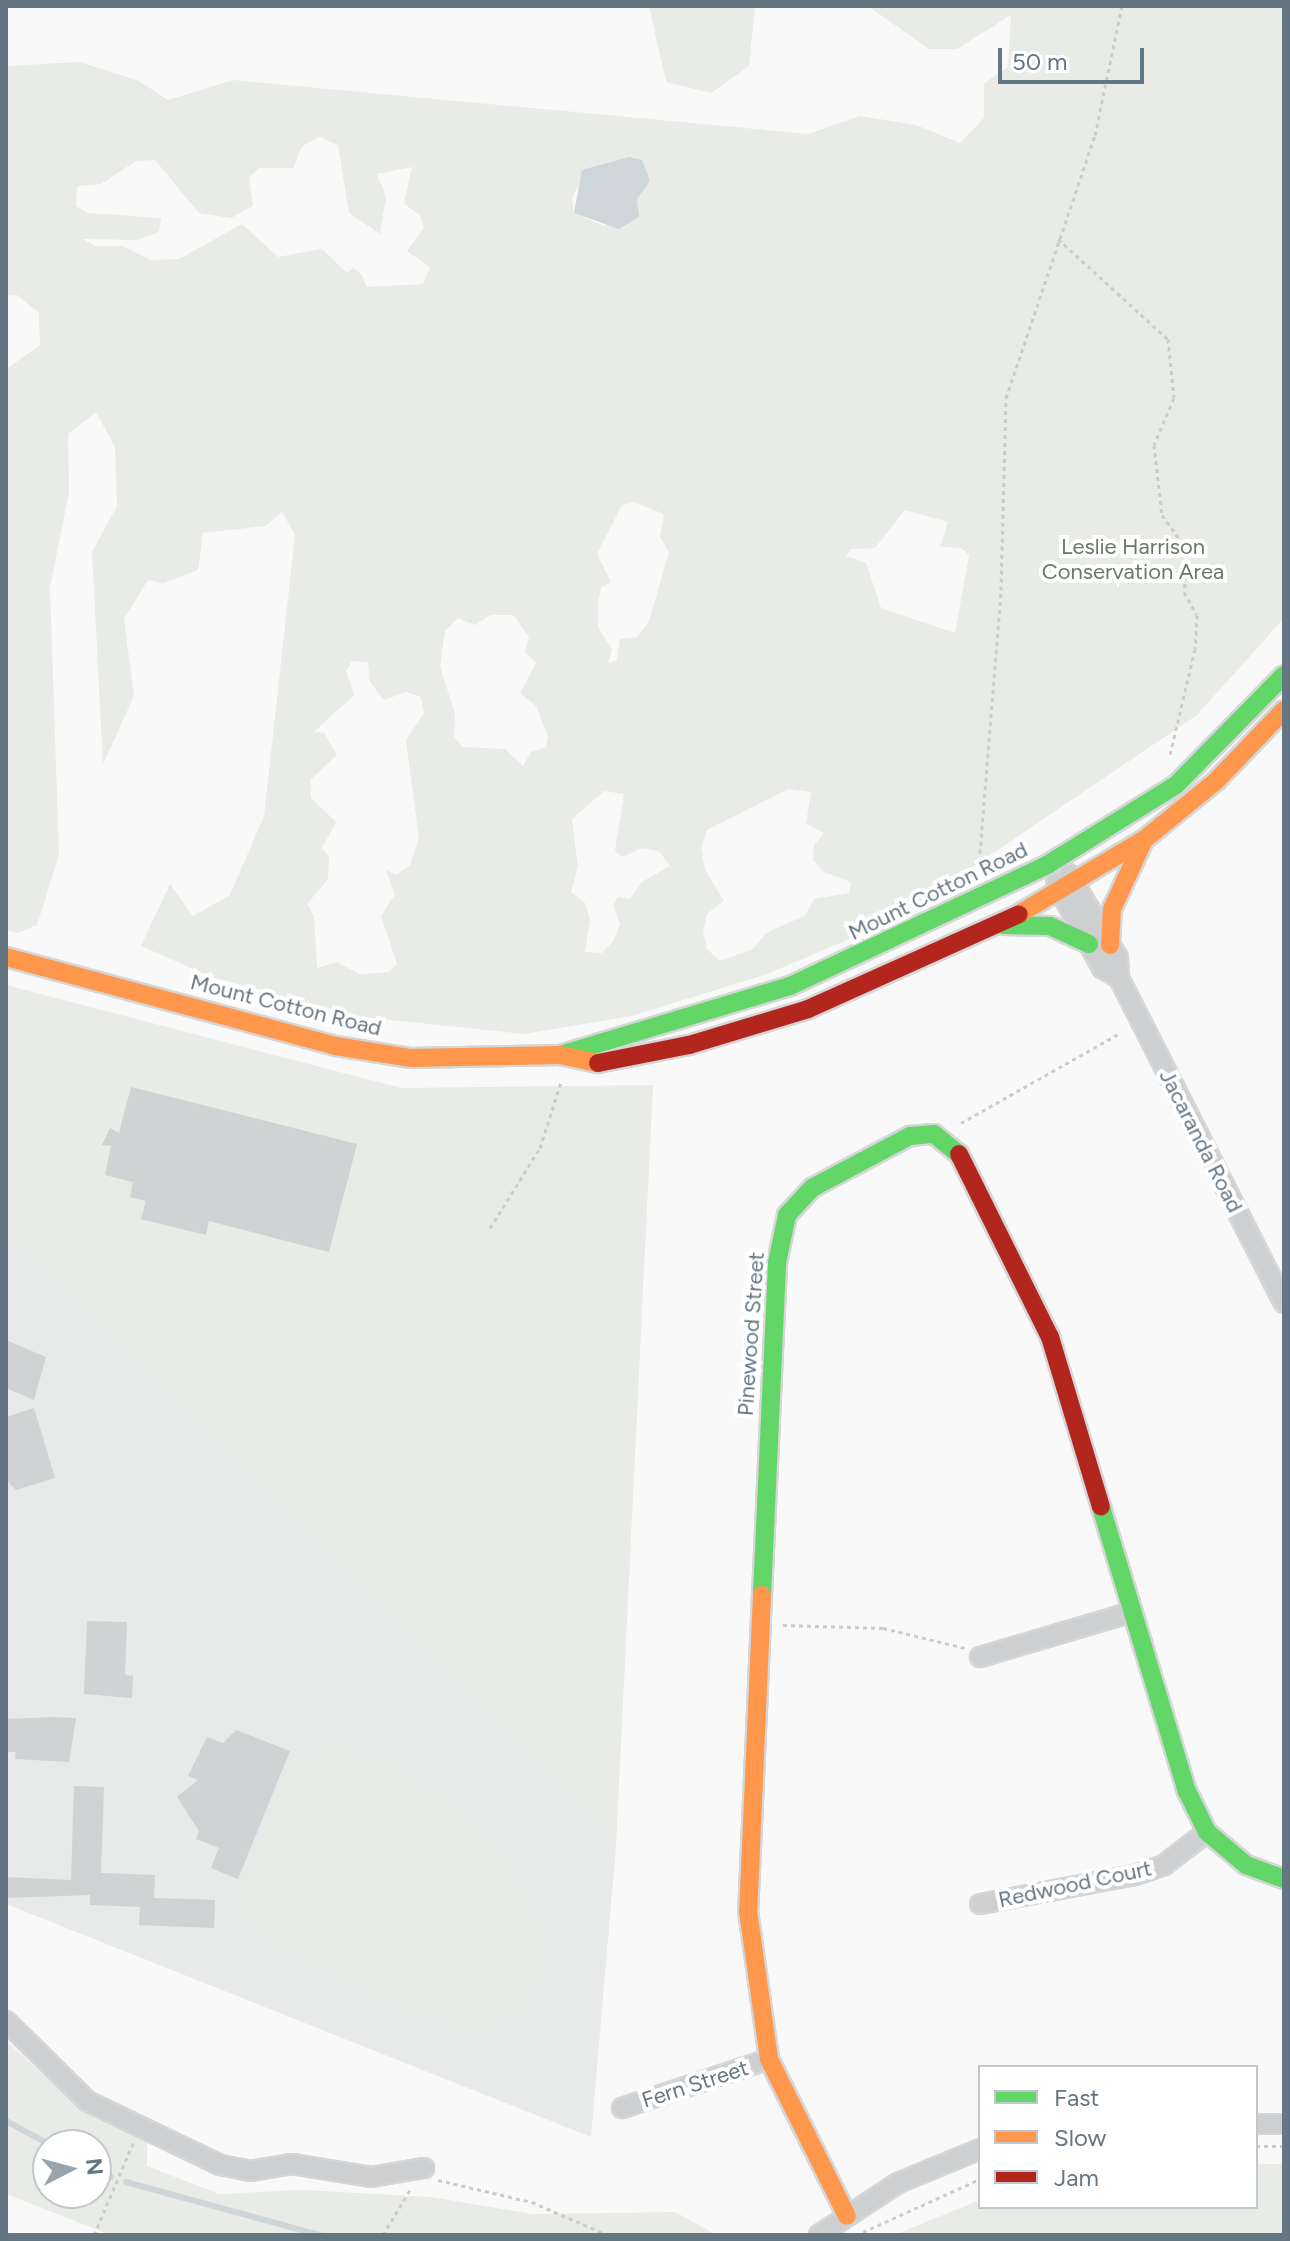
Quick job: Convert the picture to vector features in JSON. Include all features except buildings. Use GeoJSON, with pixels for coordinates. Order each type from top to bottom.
{"type":"FeatureCollection","features":[{"type":"Feature","properties":{"kind":"main road","name":"Mount Cotton Road"},"geometry":{"type":"LineString","coordinates":[[560,1055],[595,1040],[677,1022],[790,986],[1054,861],[1176,785],[1284,675]]}},
{"type":"Feature","properties":{"kind":"main road","name":"Mount Cotton Road"},"geometry":{"type":"LineString","coordinates":[[6,957],[336,1046],[411,1058],[560,1055],[599,1063],[750,1027],[845,995],[1001,925],[1145,839],[1216,781],[1284,710]]}},
{"type":"Feature","properties":{"kind":"main road"},"geometry":{"type":"LineString","coordinates":[[1110,945],[1112,909],[1145,839]]}},
{"type":"Feature","properties":{"kind":"main road"},"geometry":{"type":"LineString","coordinates":[[1001,925],[1050,926],[1089,944]]}},
{"type":"Feature","properties":{"kind":"main road","name":"Pinewood Street"},"geometry":{"type":"LineString","coordinates":[[847,2216],[769,2059],[748,1911],[777,1263],[787,1215],[812,1188],[910,1136],[934,1134],[945,1141]]}},
{"type":"Feature","properties":{"kind":"main road"},"geometry":{"type":"LineString","coordinates":[[945,1141],[955,1147],[1050,1337],[1187,1791],[1207,1832],[1246,1865],[1284,1879]]}},
{"type":"Feature","properties":{"kind":"street","name":"Jacaranda Road"},"geometry":{"type":"LineString","coordinates":[[1054,861],[1102,968],[1119,978]]}},
{"type":"Feature","properties":{"kind":"street","name":"Jacaranda Road"},"geometry":{"type":"LineString","coordinates":[[1067,888],[1110,945],[1119,978],[1280,1283],[1284,1303]]}},
{"type":"Feature","properties":{"kind":"street"},"geometry":{"type":"LineString","coordinates":[[980,1657],[1132,1612]]}},
{"type":"Feature","properties":{"kind":"street","name":"Redwood Court"},"geometry":{"type":"LineString","coordinates":[[980,1904],[1135,1875],[1164,1865],[1207,1832]]}},
{"type":"Feature","properties":{"kind":"street"},"geometry":{"type":"LineString","coordinates":[[6,2021],[87,2101],[142,2123],[220,2165],[250,2171],[292,2164],[371,2177],[424,2168]]}},
{"type":"Feature","properties":{"kind":"street","name":"Fern Street"},"geometry":{"type":"LineString","coordinates":[[622,2108],[769,2059]]}},
{"type":"Feature","properties":{"kind":"street"},"geometry":{"type":"LineString","coordinates":[[1258,2124],[1284,2124]]}},
{"type":"Feature","properties":{"kind":"street"},"geometry":{"type":"LineString","coordinates":[[819,2235],[898,2183],[978,2150]]}},
{"type":"Feature","properties":{"kind":"path"},"geometry":{"type":"LineString","coordinates":[[996,890],[980,853],[1001,590],[1006,398],[1057,238],[1095,135],[1122,6]]}},
{"type":"Feature","properties":{"kind":"path"},"geometry":{"type":"LineString","coordinates":[[1057,238],[1168,339],[1174,398],[1154,445],[1162,515],[1189,552],[1184,592],[1197,615],[1195,649],[1167,766],[1176,785]]}},
{"type":"Feature","properties":{"kind":"path"},"geometry":{"type":"LineString","coordinates":[[945,1141],[971,1112],[1120,1033]]}},
{"type":"Feature","properties":{"kind":"path"},"geometry":{"type":"LineString","coordinates":[[490,1228],[540,1148],[562,1081],[560,1055]]}},
{"type":"Feature","properties":{"kind":"path"},"geometry":{"type":"LineString","coordinates":[[761,1616],[780,1625],[883,1628],[980,1657]]}},
{"type":"Feature","properties":{"kind":"path"},"geometry":{"type":"LineString","coordinates":[[94,2235],[142,2123]]}},
{"type":"Feature","properties":{"kind":"path"},"geometry":{"type":"LineString","coordinates":[[1258,2146],[1284,2146]]}},
{"type":"Feature","properties":{"kind":"path"},"geometry":{"type":"LineString","coordinates":[[383,2235],[424,2168],[445,2186],[532,2202],[608,2235]]}},
{"type":"Feature","properties":{"kind":"path"},"geometry":{"type":"LineString","coordinates":[[858,2235],[978,2180]]}},
{"type":"Feature","properties":{"kind":"path"},"geometry":{"type":"LineString","coordinates":[[675,2235],[706,2235]]}},
{"type":"Feature","properties":{"kind":"shaded area"},"geometry":{"type":"Polygon","coordinates":[[[629,157],[642,160],[650,181],[637,199],[639,217],[619,229],[574,213],[582,170],[629,157]]]}},
{"type":"Feature","properties":{"kind":"shaded area"},"geometry":{"type":"Polygon","coordinates":[[[6,1235],[616,1846],[591,2137],[6,1904],[6,1235]]]}},
{"type":"Feature","properties":{"kind":"green space"},"geometry":{"type":"Polygon","coordinates":[[[649,6],[755,6],[749,66],[711,93],[666,82],[649,6]]]}},
{"type":"Feature","properties":{"kind":"green space","name":"Leslie Harrison Conservation Area"},"geometry":{"type":"Polygon","coordinates":[[[868,6],[1284,6],[1284,618],[1197,715],[965,872],[923,908],[767,974],[632,1016],[524,1034],[363,1017],[212,977],[141,946],[170,884],[193,916],[230,895],[264,816],[295,535],[282,512],[265,526],[203,533],[198,570],[163,583],[148,580],[124,619],[134,696],[103,764],[92,552],[117,506],[115,447],[96,412],[68,434],[69,492],[50,587],[59,855],[37,925],[17,933],[6,930],[6,369],[40,345],[39,313],[17,295],[6,296],[6,66],[80,62],[139,81],[168,100],[234,80],[808,134],[860,116],[916,125],[960,143],[984,118],[984,83],[1008,67],[1011,15],[957,49],[929,49],[868,6]],[[320,137],[302,146],[293,168],[259,168],[249,177],[253,206],[231,218],[199,213],[155,160],[136,161],[101,184],[77,186],[76,206],[87,213],[161,218],[159,232],[138,240],[83,239],[95,246],[122,246],[151,260],[179,259],[242,224],[278,257],[322,249],[347,273],[353,268],[362,275],[366,287],[423,284],[430,267],[407,251],[424,228],[420,215],[404,204],[412,167],[377,174],[386,197],[380,234],[349,213],[338,145],[320,137]],[[629,157],[580,182],[572,198],[574,213],[605,226],[637,199],[643,189],[629,157]],[[634,502],[622,505],[597,554],[611,582],[601,588],[598,603],[598,627],[612,650],[608,663],[617,660],[620,639],[637,637],[649,621],[669,552],[660,537],[664,514],[634,502]],[[905,510],[875,548],[851,549],[846,556],[866,563],[881,608],[955,633],[969,555],[961,548],[940,547],[948,522],[905,510]],[[491,615],[475,625],[458,618],[445,631],[440,666],[455,714],[454,737],[463,747],[505,749],[523,766],[531,752],[546,747],[548,736],[536,706],[520,693],[536,663],[525,653],[529,637],[513,615],[491,615]],[[352,661],[346,671],[354,695],[314,732],[324,733],[337,755],[310,780],[311,798],[336,822],[322,848],[329,857],[328,879],[307,904],[314,916],[317,968],[337,962],[359,974],[389,972],[397,964],[381,916],[395,894],[386,870],[396,875],[410,865],[419,838],[406,740],[424,713],[421,697],[406,692],[384,700],[370,682],[368,662],[352,661]],[[788,789],[707,830],[701,847],[705,870],[724,901],[707,914],[703,931],[707,949],[720,961],[753,949],[766,933],[806,915],[814,899],[849,893],[851,882],[824,872],[813,860],[814,845],[824,833],[806,824],[811,792],[788,789]],[[604,791],[572,819],[578,867],[571,892],[585,903],[590,920],[585,952],[602,953],[613,941],[620,924],[613,906],[618,897],[630,899],[642,882],[670,866],[659,851],[642,848],[622,857],[615,851],[624,794],[604,791]]]}},
{"type":"Feature","properties":{"kind":"green space"},"geometry":{"type":"Polygon","coordinates":[[[6,985],[401,1088],[653,1085],[616,1846],[6,1235],[6,985]]]}},
{"type":"Feature","properties":{"kind":"green space"},"geometry":{"type":"Polygon","coordinates":[[[342,1751],[401,1767],[483,1831],[531,1903],[546,1950],[528,2000],[487,2033],[432,2017],[269,1947],[247,1914],[248,1877],[294,1755],[342,1751]]]}},
{"type":"Feature","properties":{"kind":"green space"},"geometry":{"type":"Polygon","coordinates":[[[6,2041],[85,2112],[147,2140],[147,2166],[219,2194],[303,2190],[431,2197],[533,2214],[675,2212],[717,2235],[111,2235],[44,2209],[112,2209],[112,2129],[32,2129],[32,2204],[6,2194],[6,2041]]]}},
{"type":"Feature","properties":{"kind":"green space"},"geometry":{"type":"Polygon","coordinates":[[[1258,2164],[1284,2164],[1284,2235],[894,2235],[978,2201],[978,2209],[1258,2209],[1258,2164]]]}},
{"type":"Feature","properties":{"kind":"waterway"},"geometry":{"type":"LineString","coordinates":[[6,2121],[32,2135]]}},
{"type":"Feature","properties":{"kind":"waterway"},"geometry":{"type":"LineString","coordinates":[[126,2182],[320,2235]]}},
{"type":"Feature","properties":{"kind":"traffic: fast"},"geometry":{"type":"LineString","coordinates":[[560,1055],[790,986],[1047,865],[1176,785],[1284,675]]}},
{"type":"Feature","properties":{"kind":"traffic: fast"},"geometry":{"type":"LineString","coordinates":[[1003,925],[1050,926],[1089,944]]}},
{"type":"Feature","properties":{"kind":"traffic: fast"},"geometry":{"type":"LineString","coordinates":[[762,1595],[777,1263],[787,1215],[812,1188],[910,1136],[934,1134],[959,1154]]}},
{"type":"Feature","properties":{"kind":"traffic: fast"},"geometry":{"type":"LineString","coordinates":[[1101,1507],[1187,1791],[1207,1832],[1246,1865],[1284,1879]]}},
{"type":"Feature","properties":{"kind":"traffic: slow"},"geometry":{"type":"LineString","coordinates":[[1019,914],[1145,839],[1216,781],[1284,710]]}},
{"type":"Feature","properties":{"kind":"traffic: slow"},"geometry":{"type":"LineString","coordinates":[[1110,945],[1112,909],[1142,844]]}},
{"type":"Feature","properties":{"kind":"traffic: slow"},"geometry":{"type":"LineString","coordinates":[[6,957],[336,1046],[411,1058],[560,1055],[598,1063]]}},
{"type":"Feature","properties":{"kind":"traffic: slow"},"geometry":{"type":"LineString","coordinates":[[762,1595],[748,1911],[769,2059],[847,2216]]}},
{"type":"Feature","properties":{"kind":"traffic: jam"},"geometry":{"type":"LineString","coordinates":[[598,1063],[689,1045],[808,1009],[1019,914]]}},
{"type":"Feature","properties":{"kind":"traffic: jam"},"geometry":{"type":"LineString","coordinates":[[959,1154],[1050,1337],[1101,1507]]}}]}
